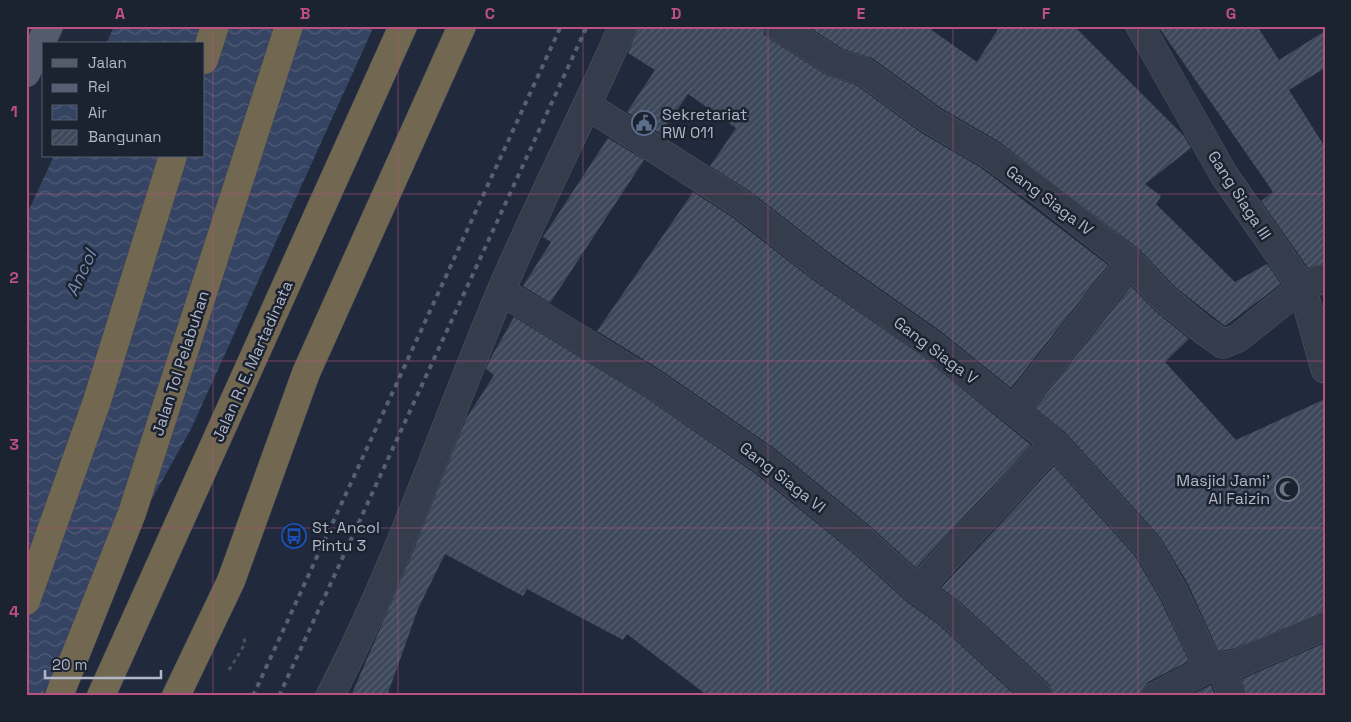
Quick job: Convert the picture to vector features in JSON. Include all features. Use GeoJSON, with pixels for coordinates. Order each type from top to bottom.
{"type":"FeatureCollection","features":[{"type":"Feature","properties":{"kind":"highway"},"geometry":{"type":"LineString","coordinates":[[205,57],[215,26]]}},
{"type":"Feature","properties":{"kind":"highway","name":"Jalan Tol Pelabuhan"},"geometry":{"type":"LineString","coordinates":[[59,696],[132,513],[288,26]]}},
{"type":"Feature","properties":{"kind":"highway","name":"Jalan R. E. Martadinata"},"geometry":{"type":"LineString","coordinates":[[101,696],[403,26]]}},
{"type":"Feature","properties":{"kind":"highway"},"geometry":{"type":"LineString","coordinates":[[176,696],[231,581],[306,373],[462,26]]}},
{"type":"Feature","properties":{"kind":"highway"},"geometry":{"type":"LineString","coordinates":[[26,601],[96,404],[173,158]]}},
{"type":"Feature","properties":{"kind":"main road"},"geometry":{"type":"LineString","coordinates":[[26,73],[49,26]]}},
{"type":"Feature","properties":{"kind":"street"},"geometry":{"type":"LineString","coordinates":[[330,696],[354,649],[428,478],[501,291],[588,106],[622,26]]}},
{"type":"Feature","properties":{"kind":"street","name":"Gang Siaga IV"},"geometry":{"type":"LineString","coordinates":[[778,26],[836,63],[862,70],[932,121],[989,154],[1045,194],[1130,262],[1164,298],[1223,344],[1238,338],[1313,282]]}},
{"type":"Feature","properties":{"kind":"street","name":"Gang Siaga III"},"geometry":{"type":"LineString","coordinates":[[1140,26],[1224,175],[1313,282],[1325,369]]}},
{"type":"Feature","properties":{"kind":"street","name":"Gang Siaga V"},"geometry":{"type":"LineString","coordinates":[[588,106],[741,204],[823,268],[930,343],[1054,443],[1148,547],[1232,696]]}},
{"type":"Feature","properties":{"kind":"street"},"geometry":{"type":"LineString","coordinates":[[1014,410],[1130,262]]}},
{"type":"Feature","properties":{"kind":"street","name":"Gang Siaga VI"},"geometry":{"type":"LineString","coordinates":[[501,291],[650,382],[765,461],[860,538],[917,590],[948,612],[1039,696]]}},
{"type":"Feature","properties":{"kind":"street"},"geometry":{"type":"LineString","coordinates":[[917,590],[1054,443]]}},
{"type":"Feature","properties":{"kind":"street"},"geometry":{"type":"LineString","coordinates":[[1156,696],[1215,667],[1237,664],[1325,626]]}},
{"type":"Feature","properties":{"kind":"water","name":"Ancol"},"geometry":{"type":"Polygon","coordinates":[[[114,26],[374,26],[191,429],[42,696],[26,696],[26,216],[53,158],[205,158],[205,42],[107,42],[114,26]]]}},
{"type":"Feature","properties":{"kind":"building"},"geometry":{"type":"Polygon","coordinates":[[[639,26],[763,26],[764,34],[770,39],[828,76],[856,85],[923,134],[980,167],[1108,265],[1011,388],[939,330],[832,255],[751,192],[710,166],[736,128],[688,94],[661,134],[627,112],[655,70],[628,53],[639,26]]]}},
{"type":"Feature","properties":{"kind":"building"},"geometry":{"type":"Polygon","coordinates":[[[807,26],[926,26],[977,62],[1000,26],[1074,26],[1184,136],[1191,148],[1145,184],[1161,196],[1156,204],[1235,282],[1267,264],[1281,284],[1225,326],[1175,287],[1140,250],[998,141],[941,108],[872,58],[843,49],[807,26]]]}},
{"type":"Feature","properties":{"kind":"building"},"geometry":{"type":"Polygon","coordinates":[[[1158,26],[1257,26],[1279,60],[1325,31],[1325,68],[1289,90],[1325,147],[1325,263],[1308,268],[1261,201],[1273,192],[1158,26]]]}},
{"type":"Feature","properties":{"kind":"building"},"geometry":{"type":"Polygon","coordinates":[[[608,138],[644,160],[550,303],[523,286],[551,242],[543,237],[608,138]]]}},
{"type":"Feature","properties":{"kind":"building"},"geometry":{"type":"Polygon","coordinates":[[[693,192],[732,217],[813,280],[921,355],[1031,445],[916,568],[870,526],[774,448],[659,369],[597,331],[693,192]]]}},
{"type":"Feature","properties":{"kind":"building"},"geometry":{"type":"Polygon","coordinates":[[[1131,286],[1154,310],[1189,339],[1165,362],[1236,440],[1325,399],[1325,611],[1233,649],[1218,651],[1188,584],[1160,537],[1065,432],[1035,408],[1131,286]]]}},
{"type":"Feature","properties":{"kind":"building"},"geometry":{"type":"Polygon","coordinates":[[[514,317],[642,395],[756,474],[850,550],[907,602],[938,624],[1016,696],[708,696],[627,634],[623,640],[527,589],[523,596],[445,554],[418,609],[387,696],[351,696],[413,552],[466,419],[494,375],[486,369],[489,361],[514,317]]]}},
{"type":"Feature","properties":{"kind":"building"},"geometry":{"type":"Polygon","coordinates":[[[1054,466],[1135,556],[1160,599],[1189,661],[1148,682],[1140,696],[1054,696],[1050,685],[959,601],[941,588],[1054,466]]]}},
{"type":"Feature","properties":{"kind":"building"},"geometry":{"type":"Polygon","coordinates":[[[1325,643],[1325,696],[1247,696],[1242,679],[1325,643]]]}},
{"type":"Feature","properties":{"kind":"building"},"geometry":{"type":"Polygon","coordinates":[[[1211,685],[1215,696],[1190,696],[1211,685]]]}},
{"type":"Feature","properties":{"kind":"railway"},"geometry":{"type":"LineString","coordinates":[[253,696],[561,26]]}},
{"type":"Feature","properties":{"kind":"railway"},"geometry":{"type":"LineString","coordinates":[[279,696],[587,26]]}},
{"type":"Feature","properties":{"kind":"place","name":"Sekretariat RW 011"},"geometry":{"type":"Point","coordinates":[644,123]}},
{"type":"Feature","properties":{"kind":"place","name":"Masjid Jami' Al Faizin"},"geometry":{"type":"Point","coordinates":[1287,489]}},
{"type":"Feature","properties":{"kind":"place","name":"St. Ancol Pintu 3"},"geometry":{"type":"Point","coordinates":[294,536]}}]}
